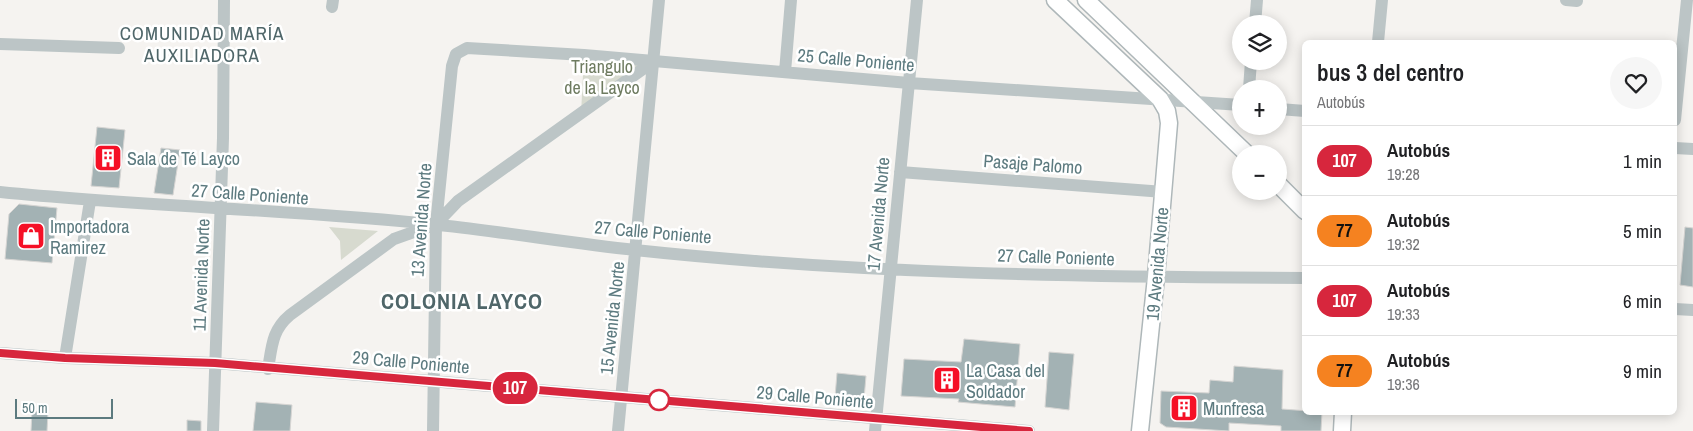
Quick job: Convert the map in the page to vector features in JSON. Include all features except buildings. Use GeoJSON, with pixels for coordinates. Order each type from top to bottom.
{"type":"FeatureCollection","features":[{"type":"Feature","properties":{"kind":"main road"},"geometry":{"type":"LineString","coordinates":[[1055,0],[1160,100]]}},
{"type":"Feature","properties":{"kind":"main road"},"geometry":{"type":"LineString","coordinates":[[1086,0],[1238,145]]}},
{"type":"Feature","properties":{"kind":"main road","name":"19 Avenida Norte"},"geometry":{"type":"LineString","coordinates":[[1140,431],[1169,123],[1167,110],[1160,100]]}},
{"type":"Feature","properties":{"kind":"main road"},"geometry":{"type":"LineString","coordinates":[[1287,193],[1302,208]]}},
{"type":"Feature","properties":{"kind":"main road"},"geometry":{"type":"LineString","coordinates":[[1342,431],[1344,415]]}},
{"type":"Feature","properties":{"kind":"street","name":"11 Avenida Norte"},"geometry":{"type":"LineString","coordinates":[[213,431],[221,210],[224,0]]}},
{"type":"Feature","properties":{"kind":"street","name":"15 Avenida Norte"},"geometry":{"type":"LineString","coordinates":[[618,431],[659,0]]}},
{"type":"Feature","properties":{"kind":"street"},"geometry":{"type":"LineString","coordinates":[[785,72],[791,0]]}},
{"type":"Feature","properties":{"kind":"street","name":"17 Avenida Norte"},"geometry":{"type":"LineString","coordinates":[[876,425],[917,0]]}},
{"type":"Feature","properties":{"kind":"street"},"geometry":{"type":"LineString","coordinates":[[1256,15],[1257,0]]}},
{"type":"Feature","properties":{"kind":"street"},"geometry":{"type":"LineString","coordinates":[[1378,40],[1382,0]]}},
{"type":"Feature","properties":{"kind":"street"},"geometry":{"type":"LineString","coordinates":[[1677,100],[1687,0]]}},
{"type":"Feature","properties":{"kind":"street"},"geometry":{"type":"LineString","coordinates":[[0,44],[119,48]]}},
{"type":"Feature","properties":{"kind":"street","name":"25 Calle Poniente"},"geometry":{"type":"LineString","coordinates":[[467,48],[1232,104]]}},
{"type":"Feature","properties":{"kind":"street","name":"13 Avenida Norte"},"geometry":{"type":"LineString","coordinates":[[433,431],[432,381],[436,224],[452,66],[456,54],[467,48]]}},
{"type":"Feature","properties":{"kind":"street"},"geometry":{"type":"LineString","coordinates":[[268,368],[272,339],[279,326],[290,314],[394,239],[436,224],[458,201],[654,61]]}},
{"type":"Feature","properties":{"kind":"street"},"geometry":{"type":"LineString","coordinates":[[1287,110],[1302,111]]}},
{"type":"Feature","properties":{"kind":"street"},"geometry":{"type":"LineString","coordinates":[[1677,148],[1693,149]]}},
{"type":"Feature","properties":{"kind":"street","name":"Pasaje Palomo"},"geometry":{"type":"LineString","coordinates":[[900,172],[1164,192]]}},
{"type":"Feature","properties":{"kind":"street","name":"27 Calle Poniente"},"geometry":{"type":"LineString","coordinates":[[0,192],[90,202],[436,224],[636,250],[891,269],[1156,277],[1302,278]]}},
{"type":"Feature","properties":{"kind":"street"},"geometry":{"type":"LineString","coordinates":[[65,358],[90,202]]}},
{"type":"Feature","properties":{"kind":"street"},"geometry":{"type":"LineString","coordinates":[[1677,309],[1693,310]]}},
{"type":"Feature","properties":{"kind":"street","name":"29 Calle Poniente"},"geometry":{"type":"LineString","coordinates":[[0,353],[65,358],[215,363],[621,397],[876,425],[1029,431]]}},
{"type":"Feature","properties":{"kind":"green space","name":"Triangulo de la Layco"},"geometry":{"type":"Polygon","coordinates":[[[584,55],[654,61],[581,114],[584,55]]]}},
{"type":"Feature","properties":{"kind":"green space"},"geometry":{"type":"Polygon","coordinates":[[[329,227],[378,231],[341,260],[340,241],[329,227]]]}},
{"type":"Feature","properties":{"kind":"bus line","name":"107"},"geometry":{"type":"LineString","coordinates":[[0,353],[65,358],[215,363],[876,420],[1029,431]]}},
{"type":"Feature","properties":{"kind":"place","name":"Sala de Té Layco"},"geometry":{"type":"Point","coordinates":[108,158]}},
{"type":"Feature","properties":{"kind":"place","name":"Importadora Ramirez"},"geometry":{"type":"Point","coordinates":[31,236]}},
{"type":"Feature","properties":{"kind":"place","name":"La Casa del Soldador"},"geometry":{"type":"Point","coordinates":[947,380]}},
{"type":"Feature","properties":{"kind":"place","name":"Munfresa"},"geometry":{"type":"Point","coordinates":[1184,408]}},
{"type":"Feature","properties":{"kind":"district","name":"COMUNIDAD MARÍA AUXILIADORA"},"geometry":{"type":"Point","coordinates":[202,44]}},
{"type":"Feature","properties":{"kind":"district","name":"COLONIA LAYCO"},"geometry":{"type":"Point","coordinates":[462,301]}}]}
